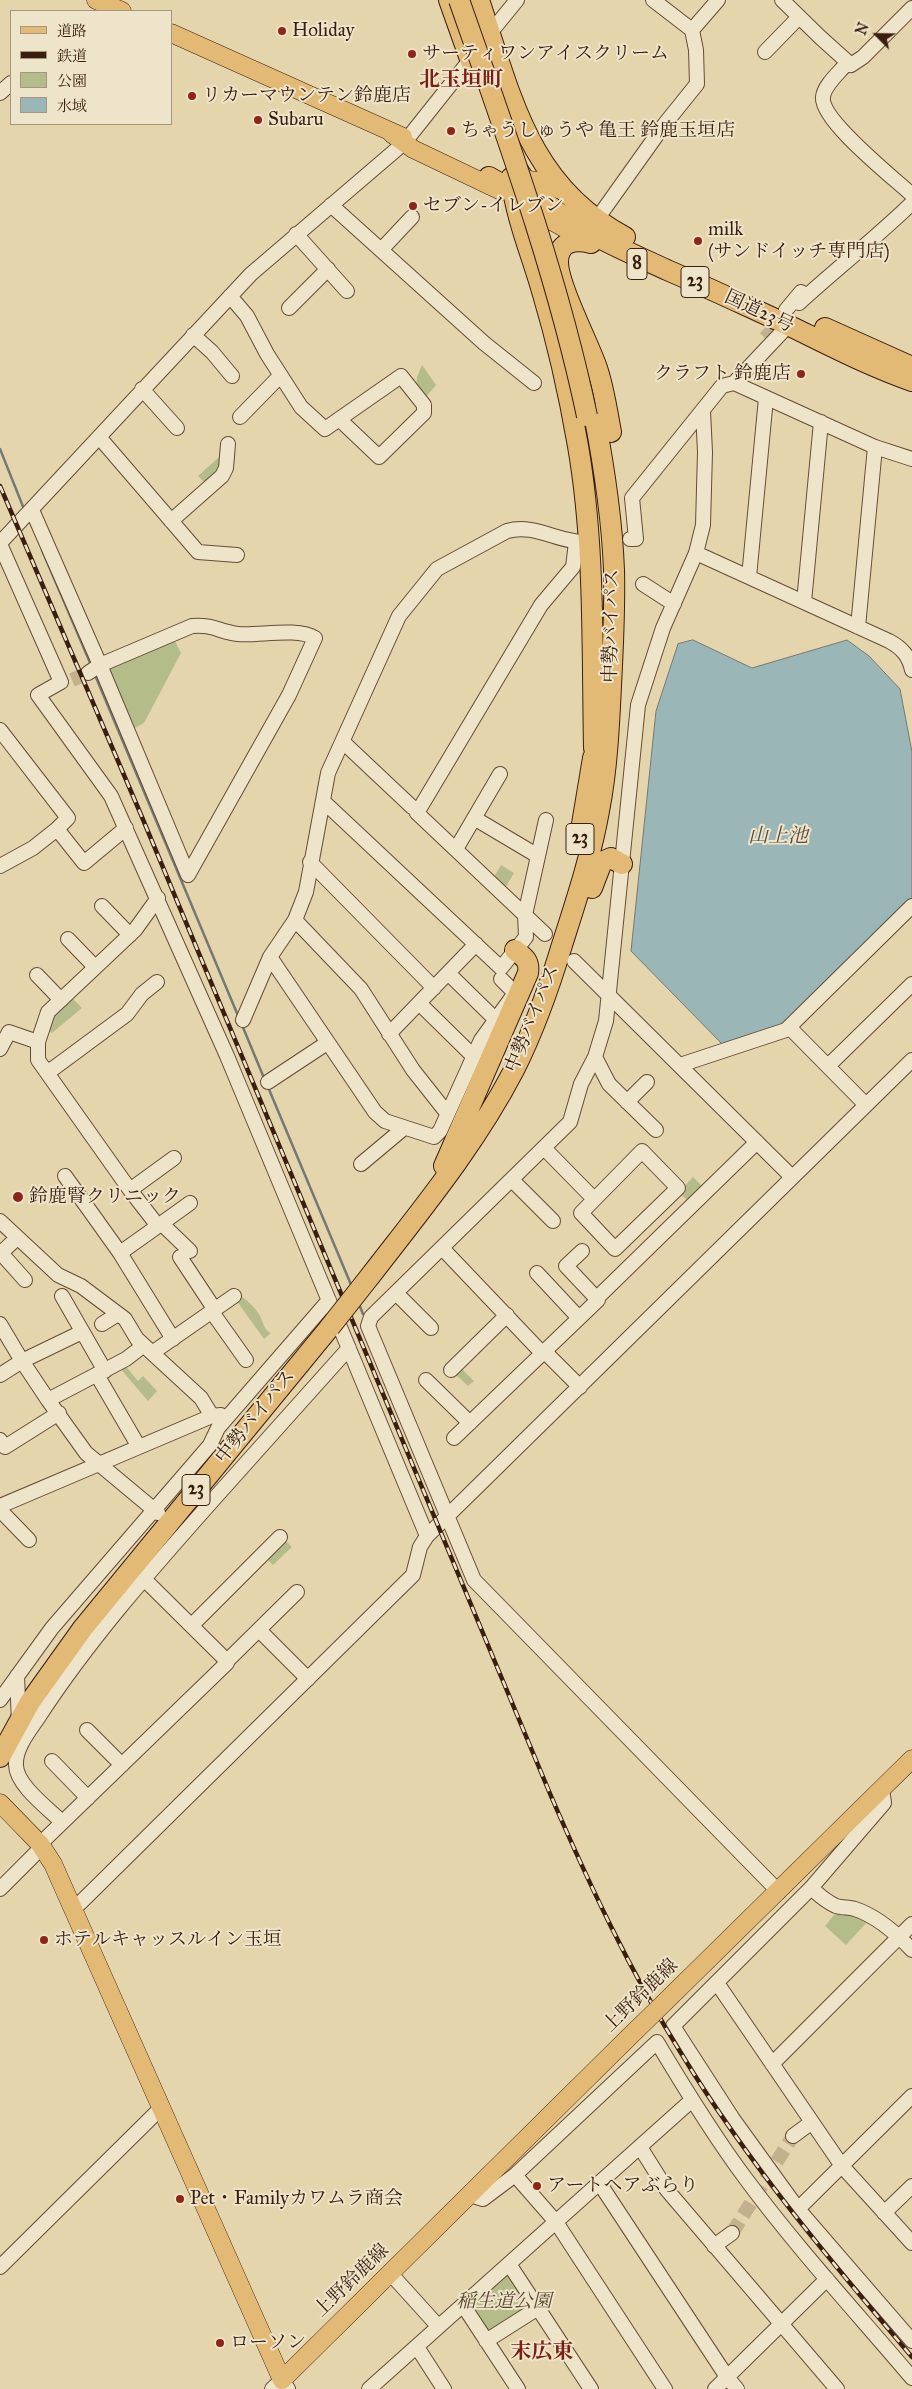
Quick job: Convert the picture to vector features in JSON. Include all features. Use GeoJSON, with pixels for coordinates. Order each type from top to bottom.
{"type":"FeatureCollection","features":[{"type":"Feature","properties":{"kind":"highway","name":"国道23号"},"geometry":{"type":"LineString","coordinates":[[449,0],[515,187],[550,206],[592,233],[813,336],[878,369],[912,381]]}},
{"type":"Feature","properties":{"kind":"highway","name":"中勢バイパス"},"geometry":{"type":"LineString","coordinates":[[459,0],[550,269],[591,415]]}},
{"type":"Feature","properties":{"kind":"highway","name":"中勢バイパス"},"geometry":{"type":"LineString","coordinates":[[0,1757],[30,1702],[83,1628],[330,1327],[452,1171],[481,1127],[521,1054],[543,1004],[577,898],[599,810],[601,744],[603,626],[601,537],[591,415],[579,347],[544,229],[466,0]]}},
{"type":"Feature","properties":{"kind":"highway","name":"国道23号"},"geometry":{"type":"LineString","coordinates":[[479,0],[518,117],[537,155],[563,191],[597,219],[625,237],[793,306],[912,367]]}},
{"type":"Feature","properties":{"kind":"highway"},"geometry":{"type":"LineString","coordinates":[[489,178],[515,187],[547,229],[565,287],[597,368],[619,476],[625,556],[625,639],[621,686],[601,744]]}},
{"type":"Feature","properties":{"kind":"highway"},"geometry":{"type":"LineString","coordinates":[[515,187],[552,328],[578,446],[590,561],[601,744]]}},
{"type":"Feature","properties":{"kind":"highway"},"geometry":{"type":"LineString","coordinates":[[558,262],[561,250],[566,243],[576,241],[591,243]]}},
{"type":"Feature","properties":{"kind":"highway","name":"中勢バイパス"},"geometry":{"type":"LineString","coordinates":[[409,1226],[475,1124],[504,1067],[534,993],[580,840],[601,744]]}},
{"type":"Feature","properties":{"kind":"highway"},"geometry":{"type":"LineString","coordinates":[[521,1054],[553,998],[565,971],[602,862],[611,858],[622,864]]}},
{"type":"Feature","properties":{"kind":"highway"},"geometry":{"type":"LineString","coordinates":[[435,1186],[528,972],[529,965],[526,959],[515,950]]}},
{"type":"Feature","properties":{"kind":"main road"},"geometry":{"type":"LineString","coordinates":[[99,5],[118,10]]}},
{"type":"Feature","properties":{"kind":"main road"},"geometry":{"type":"LineString","coordinates":[[172,33],[489,178]]}},
{"type":"Feature","properties":{"kind":"main road"},"geometry":{"type":"LineString","coordinates":[[401,138],[515,187],[548,183],[563,191]]}},
{"type":"Feature","properties":{"kind":"main road","name":"8"},"geometry":{"type":"LineString","coordinates":[[537,214],[591,243],[784,331],[878,369]]}},
{"type":"Feature","properties":{"kind":"main road","name":"上野鈴鹿線"},"geometry":{"type":"LineString","coordinates":[[0,1803],[41,1846],[53,1864],[281,2386],[390,2274],[627,2039],[882,1789],[909,1767]]}},
{"type":"Feature","properties":{"kind":"street"},"geometry":{"type":"LineString","coordinates":[[427,1536],[329,1300],[158,898],[126,828],[111,796],[38,695],[67,681],[0,544],[230,296],[296,234],[331,205],[401,138],[470,60],[517,0]]}},
{"type":"Feature","properties":{"kind":"street"},"geometry":{"type":"LineString","coordinates":[[597,219],[659,131],[697,84],[696,50],[692,30],[653,0]]}},
{"type":"Feature","properties":{"kind":"street"},"geometry":{"type":"LineString","coordinates":[[692,30],[718,0]]}},
{"type":"Feature","properties":{"kind":"street"},"geometry":{"type":"LineString","coordinates":[[782,0],[851,65],[862,57],[912,8]]}},
{"type":"Feature","properties":{"kind":"street"},"geometry":{"type":"LineString","coordinates":[[765,52],[799,16]]}},
{"type":"Feature","properties":{"kind":"street"},"geometry":{"type":"LineString","coordinates":[[847,63],[825,90],[822,98],[826,110],[841,130],[912,195]]}},
{"type":"Feature","properties":{"kind":"street"},"geometry":{"type":"LineString","coordinates":[[0,93],[10,84]]}},
{"type":"Feature","properties":{"kind":"street"},"geometry":{"type":"LineString","coordinates":[[793,306],[793,299],[823,272],[840,265],[886,229],[912,203]]}},
{"type":"Feature","properties":{"kind":"street"},"geometry":{"type":"LineString","coordinates":[[331,205],[484,343],[534,383]]}},
{"type":"Feature","properties":{"kind":"street"},"geometry":{"type":"LineString","coordinates":[[381,250],[412,217]]}},
{"type":"Feature","properties":{"kind":"street"},"geometry":{"type":"LineString","coordinates":[[296,234],[347,291]]}},
{"type":"Feature","properties":{"kind":"street"},"geometry":{"type":"LineString","coordinates":[[289,308],[328,269]]}},
{"type":"Feature","properties":{"kind":"street"},"geometry":{"type":"LineString","coordinates":[[230,296],[247,316],[280,376],[301,407],[325,429],[339,419],[401,376],[424,405],[424,413],[379,457],[339,419]]}},
{"type":"Feature","properties":{"kind":"street"},"geometry":{"type":"LineString","coordinates":[[630,539],[636,539],[632,498],[703,411],[784,331]]}},
{"type":"Feature","properties":{"kind":"street"},"geometry":{"type":"LineString","coordinates":[[193,335],[212,352],[232,376]]}},
{"type":"Feature","properties":{"kind":"street"},"geometry":{"type":"LineString","coordinates":[[728,385],[765,338]]}},
{"type":"Feature","properties":{"kind":"street"},"geometry":{"type":"LineString","coordinates":[[240,417],[280,376]]}},
{"type":"Feature","properties":{"kind":"street"},"geometry":{"type":"LineString","coordinates":[[728,385],[766,398],[875,446],[912,459]]}},
{"type":"Feature","properties":{"kind":"street"},"geometry":{"type":"LineString","coordinates":[[142,389],[177,428]]}},
{"type":"Feature","properties":{"kind":"street"},"geometry":{"type":"LineString","coordinates":[[749,577],[766,398]]}},
{"type":"Feature","properties":{"kind":"street"},"geometry":{"type":"LineString","coordinates":[[703,411],[705,500],[703,525],[696,553],[663,628],[638,705],[606,1021],[595,1056],[581,1084],[570,1122],[371,1317],[368,1326],[446,1518],[474,1580],[779,1892]]}},
{"type":"Feature","properties":{"kind":"street"},"geometry":{"type":"LineString","coordinates":[[804,602],[821,422]]}},
{"type":"Feature","properties":{"kind":"street"},"geometry":{"type":"LineString","coordinates":[[99,437],[198,552],[237,555]]}},
{"type":"Feature","properties":{"kind":"street"},"geometry":{"type":"LineString","coordinates":[[171,521],[222,476],[226,468],[228,444]]}},
{"type":"Feature","properties":{"kind":"street"},"geometry":{"type":"LineString","coordinates":[[858,627],[875,446]]}},
{"type":"Feature","properties":{"kind":"street"},"geometry":{"type":"LineString","coordinates":[[29,513],[94,669],[188,875],[289,694],[315,638],[304,634],[248,635],[207,625],[192,626],[94,669]]}},
{"type":"Feature","properties":{"kind":"street"},"geometry":{"type":"LineString","coordinates":[[243,1020],[270,957],[295,920],[306,892],[310,862],[328,774],[395,624],[437,569],[482,544],[515,529],[548,533],[581,542],[573,567],[542,605],[417,813],[545,934]]}},
{"type":"Feature","properties":{"kind":"street"},"geometry":{"type":"LineString","coordinates":[[696,553],[901,648],[911,661]]}},
{"type":"Feature","properties":{"kind":"street"},"geometry":{"type":"LineString","coordinates":[[643,584],[674,604]]}},
{"type":"Feature","properties":{"kind":"street"},"geometry":{"type":"LineString","coordinates":[[0,730],[68,818],[33,848],[0,866]]}},
{"type":"Feature","properties":{"kind":"street"},"geometry":{"type":"LineString","coordinates":[[343,742],[412,807],[419,810]]}},
{"type":"Feature","properties":{"kind":"street"},"geometry":{"type":"LineString","coordinates":[[456,849],[500,774]]}},
{"type":"Feature","properties":{"kind":"street"},"geometry":{"type":"LineString","coordinates":[[323,801],[501,968],[526,938],[525,914],[546,820]]}},
{"type":"Feature","properties":{"kind":"street"},"geometry":{"type":"LineString","coordinates":[[474,818],[538,856]]}},
{"type":"Feature","properties":{"kind":"street"},"geometry":{"type":"LineString","coordinates":[[57,828],[84,863],[126,828]]}},
{"type":"Feature","properties":{"kind":"street"},"geometry":{"type":"LineString","coordinates":[[310,862],[434,988]]}},
{"type":"Feature","properties":{"kind":"street"},"geometry":{"type":"LineString","coordinates":[[158,898],[130,935],[48,1012],[38,1042],[38,1060],[130,1190],[185,1254],[213,1311],[246,1360]]}},
{"type":"Feature","properties":{"kind":"street"},"geometry":{"type":"LineString","coordinates":[[102,906],[130,935]]}},
{"type":"Feature","properties":{"kind":"street"},"geometry":{"type":"LineString","coordinates":[[680,1065],[789,1027],[912,906]]}},
{"type":"Feature","properties":{"kind":"street"},"geometry":{"type":"LineString","coordinates":[[295,920],[361,989],[412,1070],[447,1113]]}},
{"type":"Feature","properties":{"kind":"street"},"geometry":{"type":"LineString","coordinates":[[68,939],[95,967]]}},
{"type":"Feature","properties":{"kind":"street"},"geometry":{"type":"LineString","coordinates":[[389,1034],[476,944]]}},
{"type":"Feature","properties":{"kind":"street"},"geometry":{"type":"LineString","coordinates":[[270,957],[375,1112],[386,1121],[434,1137],[440,1131],[481,1040],[516,993],[501,979]]}},
{"type":"Feature","properties":{"kind":"street"},"geometry":{"type":"LineString","coordinates":[[574,961],[792,1177]]}},
{"type":"Feature","properties":{"kind":"street"},"geometry":{"type":"LineString","coordinates":[[448,973],[496,1020]]}},
{"type":"Feature","properties":{"kind":"street"},"geometry":{"type":"LineString","coordinates":[[37,975],[61,1000]]}},
{"type":"Feature","properties":{"kind":"street"},"geometry":{"type":"LineString","coordinates":[[46,1071],[54,1068],[127,1014],[142,994],[157,982]]}},
{"type":"Feature","properties":{"kind":"street"},"geometry":{"type":"LineString","coordinates":[[828,1066],[912,984]]}},
{"type":"Feature","properties":{"kind":"street"},"geometry":{"type":"LineString","coordinates":[[419,1003],[473,1056]]}},
{"type":"Feature","properties":{"kind":"street"},"geometry":{"type":"LineString","coordinates":[[789,1027],[866,1105]]}},
{"type":"Feature","properties":{"kind":"street"},"geometry":{"type":"LineString","coordinates":[[0,1049],[9,1032],[38,1042]]}},
{"type":"Feature","properties":{"kind":"street"},"geometry":{"type":"LineString","coordinates":[[268,1082],[327,1043]]}},
{"type":"Feature","properties":{"kind":"street"},"geometry":{"type":"LineString","coordinates":[[595,1056],[609,1084],[656,1130]]}},
{"type":"Feature","properties":{"kind":"street"},"geometry":{"type":"LineString","coordinates":[[73,1910],[412,1575],[420,1547],[427,1536],[912,1060]]}},
{"type":"Feature","properties":{"kind":"street"},"geometry":{"type":"LineString","coordinates":[[627,1102],[647,1082]]}},
{"type":"Feature","properties":{"kind":"street"},"geometry":{"type":"LineString","coordinates":[[361,1164],[404,1128]]}},
{"type":"Feature","properties":{"kind":"street"},"geometry":{"type":"LineString","coordinates":[[454,1438],[598,1300],[597,1298],[757,1142]]}},
{"type":"Feature","properties":{"kind":"street"},"geometry":{"type":"LineString","coordinates":[[544,1148],[594,1199]]}},
{"type":"Feature","properties":{"kind":"street"},"geometry":{"type":"LineString","coordinates":[[642,1151],[678,1188],[615,1249],[580,1213],[594,1199],[642,1151]]}},
{"type":"Feature","properties":{"kind":"street"},"geometry":{"type":"LineString","coordinates":[[130,1190],[174,1158]]}},
{"type":"Feature","properties":{"kind":"street"},"geometry":{"type":"LineString","coordinates":[[65,1176],[120,1253],[173,1339]]}},
{"type":"Feature","properties":{"kind":"street"},"geometry":{"type":"LineString","coordinates":[[512,1180],[553,1221]]}},
{"type":"Feature","properties":{"kind":"street"},"geometry":{"type":"LineString","coordinates":[[120,1253],[190,1203]]}},
{"type":"Feature","properties":{"kind":"street"},"geometry":{"type":"LineString","coordinates":[[0,1221],[58,1275],[81,1286],[125,1319],[148,1350],[201,1398],[212,1416]]}},
{"type":"Feature","properties":{"kind":"street"},"geometry":{"type":"LineString","coordinates":[[18,1238],[1,1253],[25,1280]]}},
{"type":"Feature","properties":{"kind":"street"},"geometry":{"type":"LineString","coordinates":[[442,1248],[580,1387]]}},
{"type":"Feature","properties":{"kind":"street"},"geometry":{"type":"LineString","coordinates":[[582,1251],[566,1266],[597,1298]]}},
{"type":"Feature","properties":{"kind":"street"},"geometry":{"type":"LineString","coordinates":[[537,1273],[579,1318]]}},
{"type":"Feature","properties":{"kind":"street"},"geometry":{"type":"LineString","coordinates":[[396,1293],[431,1328]]}},
{"type":"Feature","properties":{"kind":"street"},"geometry":{"type":"LineString","coordinates":[[62,1296],[139,1447]]}},
{"type":"Feature","properties":{"kind":"street"},"geometry":{"type":"LineString","coordinates":[[48,1400],[173,1339],[234,1296]]}},
{"type":"Feature","properties":{"kind":"street"},"geometry":{"type":"LineString","coordinates":[[0,1700],[52,1628],[156,1511],[210,1445],[218,1428],[329,1300]]}},
{"type":"Feature","properties":{"kind":"street"},"geometry":{"type":"LineString","coordinates":[[102,1324],[118,1314]]}},
{"type":"Feature","properties":{"kind":"street"},"geometry":{"type":"LineString","coordinates":[[451,1370],[507,1315]]}},
{"type":"Feature","properties":{"kind":"street"},"geometry":{"type":"LineString","coordinates":[[0,1324],[48,1400],[86,1453],[156,1511]]}},
{"type":"Feature","properties":{"kind":"street"},"geometry":{"type":"LineString","coordinates":[[0,1375],[22,1361],[82,1332]]}},
{"type":"Feature","properties":{"kind":"street"},"geometry":{"type":"LineString","coordinates":[[62,1822],[23,1784],[15,1764],[17,1754],[57,1689],[97,1634],[181,1532],[349,1348]]}},
{"type":"Feature","properties":{"kind":"street"},"geometry":{"type":"LineString","coordinates":[[426,1380],[470,1423]]}},
{"type":"Feature","properties":{"kind":"street"},"geometry":{"type":"LineString","coordinates":[[0,1440],[5,1447],[59,1413]]}},
{"type":"Feature","properties":{"kind":"street"},"geometry":{"type":"LineString","coordinates":[[0,1506],[212,1416],[225,1414],[228,1417]]}},
{"type":"Feature","properties":{"kind":"street"},"geometry":{"type":"LineString","coordinates":[[0,1510],[29,1540]]}},
{"type":"Feature","properties":{"kind":"street"},"geometry":{"type":"LineString","coordinates":[[192,1625],[280,1537]]}},
{"type":"Feature","properties":{"kind":"street"},"geometry":{"type":"LineString","coordinates":[[143,1578],[227,1661]]}},
{"type":"Feature","properties":{"kind":"street"},"geometry":{"type":"LineString","coordinates":[[0,1889],[62,1822],[227,1663],[297,1592]]}},
{"type":"Feature","properties":{"kind":"street"},"geometry":{"type":"LineString","coordinates":[[259,1630],[308,1679]]}},
{"type":"Feature","properties":{"kind":"street"},"geometry":{"type":"LineString","coordinates":[[17,1676],[19,1722]]}},
{"type":"Feature","properties":{"kind":"street"},"geometry":{"type":"LineString","coordinates":[[87,1730],[122,1765]]}},
{"type":"Feature","properties":{"kind":"street"},"geometry":{"type":"LineString","coordinates":[[52,1761],[88,1798]]}},
{"type":"Feature","properties":{"kind":"street"},"geometry":{"type":"LineString","coordinates":[[882,1789],[884,1803],[811,1888],[673,2026],[733,2120],[798,2209],[912,2341]]}},
{"type":"Feature","properties":{"kind":"street"},"geometry":{"type":"LineString","coordinates":[[811,1888],[826,1901],[836,1906],[855,1910],[872,1918],[899,1937],[912,1950]]}},
{"type":"Feature","properties":{"kind":"street"},"geometry":{"type":"LineString","coordinates":[[772,2064],[912,1924]]}},
{"type":"Feature","properties":{"kind":"street"},"geometry":{"type":"LineString","coordinates":[[717,1983],[842,2166],[912,2243]]}},
{"type":"Feature","properties":{"kind":"street"},"geometry":{"type":"LineString","coordinates":[[470,2195],[483,2199],[515,2175],[657,2042],[692,2100],[752,2187],[912,2378]]}},
{"type":"Feature","properties":{"kind":"street"},"geometry":{"type":"LineString","coordinates":[[798,2209],[912,2096]]}},
{"type":"Feature","properties":{"kind":"street"},"geometry":{"type":"LineString","coordinates":[[369,2389],[692,2100]]}},
{"type":"Feature","properties":{"kind":"street"},"geometry":{"type":"LineString","coordinates":[[0,2267],[161,2108]]}},
{"type":"Feature","properties":{"kind":"street"},"geometry":{"type":"LineString","coordinates":[[793,2136],[812,2122]]}},
{"type":"Feature","properties":{"kind":"street"},"geometry":{"type":"LineString","coordinates":[[640,2147],[667,2190],[837,2389]]}},
{"type":"Feature","properties":{"kind":"street"},"geometry":{"type":"LineString","coordinates":[[515,2175],[556,2222],[665,2389]]}},
{"type":"Feature","properties":{"kind":"street"},"geometry":{"type":"LineString","coordinates":[[600,2184],[727,2377],[737,2389]]}},
{"type":"Feature","properties":{"kind":"street"},"geometry":{"type":"LineString","coordinates":[[884,2213],[912,2186]]}},
{"type":"Feature","properties":{"kind":"street"},"geometry":{"type":"LineString","coordinates":[[714,2246],[732,2233]]}},
{"type":"Feature","properties":{"kind":"street"},"geometry":{"type":"LineString","coordinates":[[509,2264],[591,2389]]}},
{"type":"Feature","properties":{"kind":"street"},"geometry":{"type":"LineString","coordinates":[[390,2274],[438,2326]]}},
{"type":"Feature","properties":{"kind":"street"},"geometry":{"type":"LineString","coordinates":[[714,2389],[828,2279]]}},
{"type":"Feature","properties":{"kind":"street"},"geometry":{"type":"LineString","coordinates":[[463,2305],[518,2389]]}},
{"type":"Feature","properties":{"kind":"street"},"geometry":{"type":"LineString","coordinates":[[486,2341],[538,2308]]}},
{"type":"Feature","properties":{"kind":"street"},"geometry":{"type":"LineString","coordinates":[[416,2347],[444,2389]]}},
{"type":"Feature","properties":{"kind":"green space"},"geometry":{"type":"Polygon","coordinates":[[[422,365],[436,385],[426,397],[416,386],[417,377],[422,365]]]}},
{"type":"Feature","properties":{"kind":"green space"},"geometry":{"type":"Polygon","coordinates":[[[219,457],[224,457],[223,466],[208,482],[203,481],[198,476],[219,457]]]}},
{"type":"Feature","properties":{"kind":"green space"},"geometry":{"type":"Polygon","coordinates":[[[174,639],[181,653],[144,723],[133,729],[108,670],[110,666],[174,639]]]}},
{"type":"Feature","properties":{"kind":"green space"},"geometry":{"type":"Polygon","coordinates":[[[501,865],[514,873],[504,890],[493,879],[501,865]]]}},
{"type":"Feature","properties":{"kind":"green space"},"geometry":{"type":"Polygon","coordinates":[[[71,997],[82,1008],[52,1033],[49,1031],[53,1014],[71,997]]]}},
{"type":"Feature","properties":{"kind":"green space"},"geometry":{"type":"Polygon","coordinates":[[[693,1177],[706,1190],[691,1204],[679,1192],[693,1177]]]}},
{"type":"Feature","properties":{"kind":"green space"},"geometry":{"type":"Polygon","coordinates":[[[241,1296],[256,1310],[265,1328],[271,1333],[264,1339],[236,1300],[241,1296]]]}},
{"type":"Feature","properties":{"kind":"green space"},"geometry":{"type":"Polygon","coordinates":[[[124,1364],[138,1381],[143,1376],[157,1391],[148,1401],[119,1367],[124,1364]]]}},
{"type":"Feature","properties":{"kind":"green space"},"geometry":{"type":"Polygon","coordinates":[[[460,1367],[474,1381],[468,1386],[454,1373],[460,1367]]]}},
{"type":"Feature","properties":{"kind":"green space"},"geometry":{"type":"Polygon","coordinates":[[[285,1540],[292,1547],[273,1565],[266,1558],[285,1540]]]}},
{"type":"Feature","properties":{"kind":"green space"},"geometry":{"type":"Polygon","coordinates":[[[838,1910],[856,1915],[868,1921],[846,1945],[825,1926],[838,1910]]]}},
{"type":"Feature","properties":{"kind":"green space","name":"稲生道公園"},"geometry":{"type":"Polygon","coordinates":[[[505,2271],[533,2307],[488,2336],[470,2310],[471,2302],[505,2271]]]}},
{"type":"Feature","properties":{"kind":"water","name":"山上池"},"geometry":{"type":"Polygon","coordinates":[[[693,640],[752,668],[847,640],[869,656],[900,689],[912,752],[912,898],[783,1026],[725,1047],[631,951],[656,711],[678,644],[693,640]]]}},
{"type":"Feature","properties":{"kind":"waterway"},"geometry":{"type":"LineString","coordinates":[[0,449],[24,509]]}},
{"type":"Feature","properties":{"kind":"waterway"},"geometry":{"type":"LineString","coordinates":[[42,550],[91,665]]}},
{"type":"Feature","properties":{"kind":"waterway"},"geometry":{"type":"LineString","coordinates":[[95,675],[239,1018]]}},
{"type":"Feature","properties":{"kind":"waterway"},"geometry":{"type":"LineString","coordinates":[[242,1025],[264,1078]]}},
{"type":"Feature","properties":{"kind":"waterway"},"geometry":{"type":"LineString","coordinates":[[268,1087],[352,1287]]}},
{"type":"Feature","properties":{"kind":"waterway"},"geometry":{"type":"LineString","coordinates":[[359,1304],[363,1314]]}},
{"type":"Feature","properties":{"kind":"tunnel"},"geometry":{"type":"LineString","coordinates":[[765,338],[785,317]]}},
{"type":"Feature","properties":{"kind":"tunnel"},"geometry":{"type":"LineString","coordinates":[[72,680],[88,673]]}},
{"type":"Feature","properties":{"kind":"tunnel"},"geometry":{"type":"LineString","coordinates":[[732,2233],[793,2136]]}},
{"type":"Feature","properties":{"kind":"railway"},"geometry":{"type":"LineString","coordinates":[[0,486],[139,810],[551,1796],[611,1927],[662,2022],[733,2133],[790,2209],[912,2357]]}},
{"type":"Feature","properties":{"kind":"place","name":"Holiday"},"geometry":{"type":"Point","coordinates":[282,31]}},
{"type":"Feature","properties":{"kind":"place","name":"サーティワンアイスクリーム"},"geometry":{"type":"Point","coordinates":[412,54]}},
{"type":"Feature","properties":{"kind":"place","name":"リカーマウンテン鈴鹿店"},"geometry":{"type":"Point","coordinates":[192,96]}},
{"type":"Feature","properties":{"kind":"place","name":"Subaru"},"geometry":{"type":"Point","coordinates":[258,120]}},
{"type":"Feature","properties":{"kind":"place","name":"ちゃうしゅうや 亀王 鈴鹿玉垣店"},"geometry":{"type":"Point","coordinates":[451,131]}},
{"type":"Feature","properties":{"kind":"place","name":"セブン-イレブン"},"geometry":{"type":"Point","coordinates":[413,206]}},
{"type":"Feature","properties":{"kind":"place","name":"milk (サンドイッチ専門店)"},"geometry":{"type":"Point","coordinates":[698,241]}},
{"type":"Feature","properties":{"kind":"place","name":"クラフト 鈴鹿店"},"geometry":{"type":"Point","coordinates":[801,374]}},
{"type":"Feature","properties":{"kind":"place","name":"鈴鹿腎クリニック"},"geometry":{"type":"Point","coordinates":[18,1197]}},
{"type":"Feature","properties":{"kind":"place","name":"ホテルキャッスルイン玉垣"},"geometry":{"type":"Point","coordinates":[44,1940]}},
{"type":"Feature","properties":{"kind":"place","name":"アートヘアぶらり"},"geometry":{"type":"Point","coordinates":[537,2186]}},
{"type":"Feature","properties":{"kind":"place","name":"Pet・Familyカワムラ商会"},"geometry":{"type":"Point","coordinates":[180,2199]}},
{"type":"Feature","properties":{"kind":"place","name":"ローソン"},"geometry":{"type":"Point","coordinates":[220,2343]}},
{"type":"Feature","properties":{"kind":"district","name":"北玉垣町"},"geometry":{"type":"Point","coordinates":[461,81]}},
{"type":"Feature","properties":{"kind":"district","name":"末広東"},"geometry":{"type":"Point","coordinates":[542,2353]}}]}
